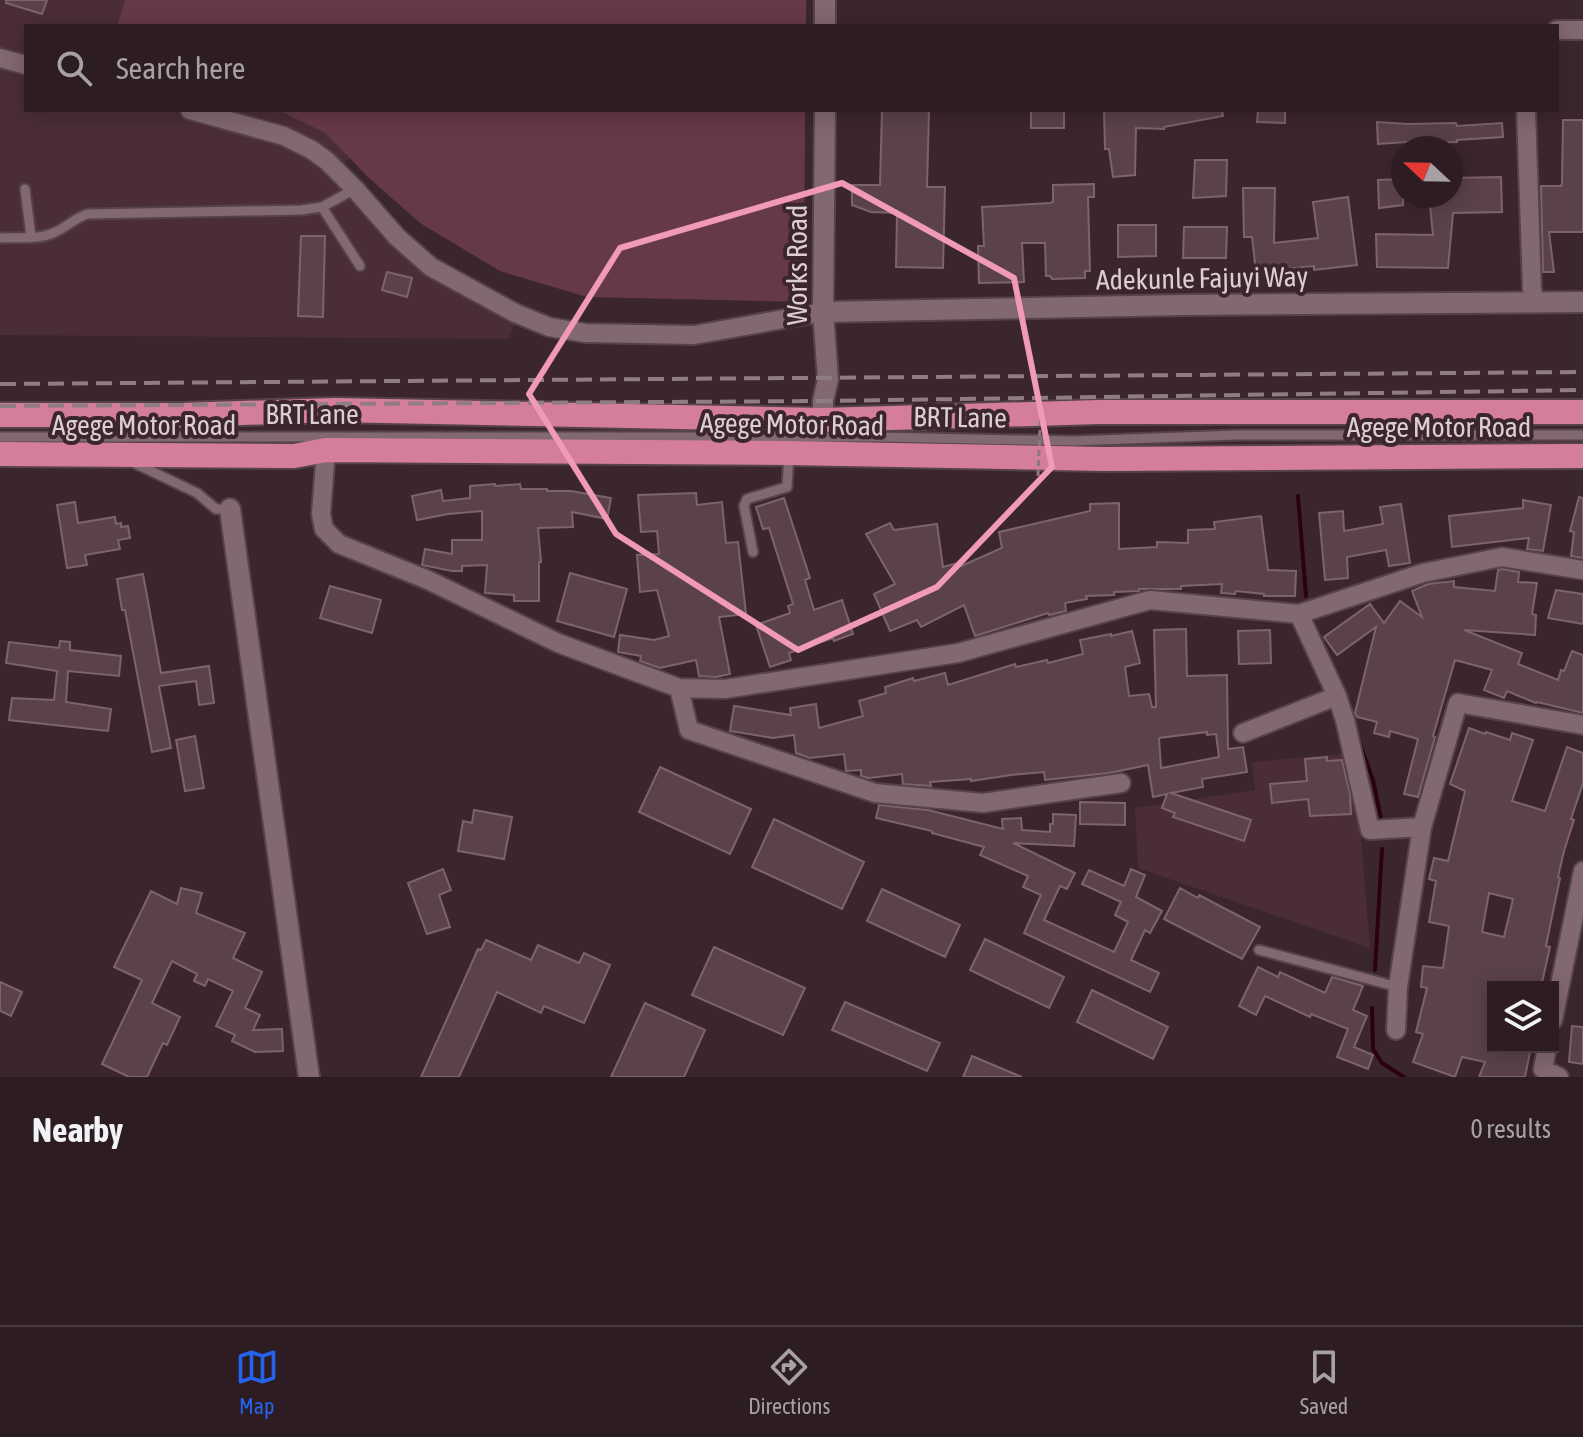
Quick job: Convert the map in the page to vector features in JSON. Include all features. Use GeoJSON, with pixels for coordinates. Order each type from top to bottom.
{"type":"FeatureCollection","features":[{"type":"Feature","properties":{"kind":"highway","name":"Agege Motor Road"},"geometry":{"type":"LineString","coordinates":[[0,415],[182,415],[334,410],[823,420],[1099,412],[1583,412]]}},
{"type":"Feature","properties":{"kind":"highway","name":"Agege Motor Road"},"geometry":{"type":"LineString","coordinates":[[0,454],[294,456],[326,450],[1104,459],[1583,456]]}},
{"type":"Feature","properties":{"kind":"street"},"geometry":{"type":"LineString","coordinates":[[825,0],[825,24]]}},
{"type":"Feature","properties":{"kind":"street"},"geometry":{"type":"LineString","coordinates":[[1559,30],[1583,30]]}},
{"type":"Feature","properties":{"kind":"street"},"geometry":{"type":"LineString","coordinates":[[0,58],[24,64]]}},
{"type":"Feature","properties":{"kind":"street"},"geometry":{"type":"LineString","coordinates":[[197,112],[284,136],[312,150],[327,161],[397,237],[431,267],[515,313],[549,327],[585,333],[694,335],[823,312]]}},
{"type":"Feature","properties":{"kind":"street","name":"Works Road"},"geometry":{"type":"LineString","coordinates":[[823,420],[828,379],[823,312],[825,112]]}},
{"type":"Feature","properties":{"kind":"street"},"geometry":{"type":"LineString","coordinates":[[1526,112],[1535,302]]}},
{"type":"Feature","properties":{"kind":"street","name":"Adekunle Fajuyi Way"},"geometry":{"type":"LineString","coordinates":[[823,312],[1583,302]]}},
{"type":"Feature","properties":{"kind":"street"},"geometry":{"type":"LineString","coordinates":[[326,450],[321,514],[324,529],[339,544],[428,580],[558,643],[679,688],[725,689],[958,653],[1150,600],[1299,614],[1423,573],[1502,557],[1583,570]]}},
{"type":"Feature","properties":{"kind":"street"},"geometry":{"type":"LineString","coordinates":[[230,509],[309,1077]]}},
{"type":"Feature","properties":{"kind":"street"},"geometry":{"type":"LineString","coordinates":[[1299,614],[1345,720],[1370,830],[1422,827]]}},
{"type":"Feature","properties":{"kind":"street"},"geometry":{"type":"LineString","coordinates":[[679,688],[689,730],[875,793],[983,803],[1121,783]]}},
{"type":"Feature","properties":{"kind":"street"},"geometry":{"type":"LineString","coordinates":[[1243,733],[1337,696]]}},
{"type":"Feature","properties":{"kind":"street"},"geometry":{"type":"LineString","coordinates":[[1396,1030],[1398,987],[1422,827],[1458,703],[1583,725]]}},
{"type":"Feature","properties":{"kind":"street"},"geometry":{"type":"LineString","coordinates":[[1559,990],[1583,871]]}},
{"type":"Feature","properties":{"kind":"street"},"geometry":{"type":"LineString","coordinates":[[1546,1053],[1543,1069],[1559,1077]]}},
{"type":"Feature","properties":{"kind":"lane"},"geometry":{"type":"LineString","coordinates":[[25,189],[31,236]]}},
{"type":"Feature","properties":{"kind":"lane"},"geometry":{"type":"LineString","coordinates":[[0,238],[55,233],[77,217],[88,214],[301,210],[322,207],[355,189]]}},
{"type":"Feature","properties":{"kind":"lane"},"geometry":{"type":"LineString","coordinates":[[322,207],[360,266]]}},
{"type":"Feature","properties":{"kind":"lane","name":"BRT Lane"},"geometry":{"type":"LineString","coordinates":[[0,437],[879,437],[1072,441],[1237,435],[1583,435]]}},
{"type":"Feature","properties":{"kind":"lane"},"geometry":{"type":"LineString","coordinates":[[753,552],[744,506],[747,499],[787,487],[789,453]]}},
{"type":"Feature","properties":{"kind":"lane"},"geometry":{"type":"LineString","coordinates":[[118,455],[197,493],[216,509],[230,509]]}},
{"type":"Feature","properties":{"kind":"lane"},"geometry":{"type":"LineString","coordinates":[[1259,950],[1398,987]]}},
{"type":"Feature","properties":{"kind":"path"},"geometry":{"type":"LineString","coordinates":[[1038,476],[1041,403]]}},
{"type":"Feature","properties":{"kind":"highlighted area"},"geometry":{"type":"Polygon","coordinates":[[[842,183],[1014,278],[1052,467],[937,587],[798,650],[616,534],[529,394],[620,248],[842,183]]]}},
{"type":"Feature","properties":{"kind":"shaded area"},"geometry":{"type":"Polygon","coordinates":[[[0,0],[125,0],[118,24],[24,24],[24,112],[282,112],[325,133],[350,158],[335,174],[382,230],[515,322],[508,339],[0,335],[0,0]]]}},
{"type":"Feature","properties":{"kind":"shaded area"},"geometry":{"type":"Polygon","coordinates":[[[125,0],[806,0],[806,24],[118,24],[125,0]]]}},
{"type":"Feature","properties":{"kind":"shaded area"},"geometry":{"type":"Polygon","coordinates":[[[282,112],[805,112],[804,302],[587,297],[500,271],[420,223],[369,178],[325,133],[282,112]]]}},
{"type":"Feature","properties":{"kind":"shaded area"},"geometry":{"type":"Polygon","coordinates":[[[1354,753],[1370,948],[1138,868],[1135,808],[1255,790],[1252,762],[1354,753]]]}},
{"type":"Feature","properties":{"kind":"building"},"geometry":{"type":"Polygon","coordinates":[[[6,0],[47,0],[42,14],[6,3],[6,0]]]}},
{"type":"Feature","properties":{"kind":"building"},"geometry":{"type":"Polygon","coordinates":[[[882,112],[929,112],[927,187],[945,187],[943,268],[896,267],[897,213],[871,212],[852,205],[852,185],[880,185],[882,112]]]}},
{"type":"Feature","properties":{"kind":"building"},"geometry":{"type":"Polygon","coordinates":[[[1031,112],[1064,112],[1064,128],[1031,128],[1031,112]]]}},
{"type":"Feature","properties":{"kind":"building"},"geometry":{"type":"Polygon","coordinates":[[[1104,112],[1222,112],[1223,116],[1164,129],[1136,128],[1135,175],[1113,177],[1109,149],[1105,149],[1104,112]]]}},
{"type":"Feature","properties":{"kind":"building"},"geometry":{"type":"Polygon","coordinates":[[[1258,112],[1285,112],[1285,123],[1257,122],[1258,112]]]}},
{"type":"Feature","properties":{"kind":"building"},"geometry":{"type":"Polygon","coordinates":[[[1563,120],[1583,120],[1583,232],[1549,232],[1554,272],[1543,272],[1541,186],[1561,186],[1562,183],[1563,120]]]}},
{"type":"Feature","properties":{"kind":"building"},"geometry":{"type":"Polygon","coordinates":[[[1377,122],[1456,123],[1457,126],[1502,123],[1503,137],[1463,140],[1463,136],[1391,136],[1391,143],[1378,144],[1377,122]]]}},
{"type":"Feature","properties":{"kind":"building"},"geometry":{"type":"Polygon","coordinates":[[[1195,160],[1227,160],[1226,196],[1193,198],[1195,160]]]}},
{"type":"Feature","properties":{"kind":"building"},"geometry":{"type":"Polygon","coordinates":[[[1501,177],[1502,212],[1453,213],[1448,268],[1377,267],[1376,234],[1433,235],[1430,208],[1463,208],[1463,178],[1501,177]]]}},
{"type":"Feature","properties":{"kind":"building"},"geometry":{"type":"Polygon","coordinates":[[[1391,179],[1391,206],[1379,208],[1378,180],[1391,179]]]}},
{"type":"Feature","properties":{"kind":"building"},"geometry":{"type":"Polygon","coordinates":[[[1094,184],[1094,197],[1088,197],[1090,271],[1085,271],[1085,278],[1052,279],[1046,276],[1045,243],[1022,243],[1024,282],[979,283],[978,246],[984,246],[982,207],[1050,203],[1053,202],[1053,185],[1094,184]]]}},
{"type":"Feature","properties":{"kind":"building"},"geometry":{"type":"Polygon","coordinates":[[[1243,188],[1275,188],[1274,243],[1318,238],[1313,202],[1348,197],[1357,265],[1256,272],[1252,237],[1244,237],[1243,188]]]}},
{"type":"Feature","properties":{"kind":"building"},"geometry":{"type":"Polygon","coordinates":[[[1118,225],[1156,225],[1156,256],[1118,257],[1118,225]]]}},
{"type":"Feature","properties":{"kind":"building"},"geometry":{"type":"Polygon","coordinates":[[[1184,227],[1227,227],[1226,258],[1183,258],[1184,227]]]}},
{"type":"Feature","properties":{"kind":"building"},"geometry":{"type":"Polygon","coordinates":[[[301,236],[325,236],[323,317],[298,316],[301,236]]]}},
{"type":"Feature","properties":{"kind":"building"},"geometry":{"type":"Polygon","coordinates":[[[387,272],[412,278],[407,297],[382,290],[387,272]]]}},
{"type":"Feature","properties":{"kind":"building"},"geometry":{"type":"Polygon","coordinates":[[[520,484],[521,489],[571,491],[611,498],[607,519],[572,512],[573,527],[538,528],[541,562],[539,601],[514,601],[514,595],[485,593],[487,565],[462,566],[462,571],[452,571],[422,565],[425,549],[452,554],[452,540],[482,540],[482,511],[417,520],[412,496],[441,490],[443,501],[470,498],[470,486],[520,484]]]}},
{"type":"Feature","properties":{"kind":"building"},"geometry":{"type":"Polygon","coordinates":[[[696,493],[697,505],[722,502],[726,543],[738,542],[746,614],[719,617],[730,674],[716,677],[699,676],[696,660],[660,668],[640,661],[641,656],[618,652],[620,635],[654,640],[669,636],[657,590],[640,592],[637,555],[659,554],[657,531],[641,532],[638,495],[696,493]]]}},
{"type":"Feature","properties":{"kind":"building"},"geometry":{"type":"Polygon","coordinates":[[[1579,497],[1583,498],[1583,558],[1571,556],[1574,532],[1570,531],[1579,497]]]}},
{"type":"Feature","properties":{"kind":"building"},"geometry":{"type":"Polygon","coordinates":[[[784,498],[810,578],[805,580],[814,610],[842,600],[853,634],[789,653],[791,660],[770,667],[756,625],[790,613],[788,606],[793,604],[769,528],[763,529],[756,507],[784,498]]]}},
{"type":"Feature","properties":{"kind":"building"},"geometry":{"type":"Polygon","coordinates":[[[1523,500],[1551,505],[1543,551],[1527,549],[1529,538],[1452,547],[1449,516],[1523,508],[1523,500]]]}},
{"type":"Feature","properties":{"kind":"building"},"geometry":{"type":"Polygon","coordinates":[[[75,502],[78,523],[115,517],[116,524],[128,526],[130,538],[118,540],[120,549],[85,555],[87,565],[67,568],[57,505],[75,502]]]}},
{"type":"Feature","properties":{"kind":"building"},"geometry":{"type":"Polygon","coordinates":[[[1119,503],[1119,549],[1157,547],[1157,542],[1188,543],[1188,530],[1215,529],[1214,522],[1261,516],[1268,570],[1296,571],[1295,596],[1264,596],[1236,591],[1235,594],[1221,593],[1222,584],[1181,586],[1181,589],[1139,589],[1114,592],[1114,595],[1086,596],[1087,599],[1065,603],[1066,611],[1048,613],[975,636],[964,605],[921,627],[917,620],[890,631],[874,594],[895,584],[866,534],[890,523],[894,530],[937,524],[943,567],[958,563],[959,567],[1002,548],[999,532],[1090,511],[1090,504],[1119,503]]]}},
{"type":"Feature","properties":{"kind":"building"},"geometry":{"type":"Polygon","coordinates":[[[1401,504],[1410,563],[1389,566],[1386,550],[1347,557],[1348,578],[1325,580],[1319,513],[1343,511],[1344,531],[1383,524],[1380,507],[1401,504]]]}},
{"type":"Feature","properties":{"kind":"building"},"geometry":{"type":"Polygon","coordinates":[[[1498,570],[1519,572],[1518,582],[1537,583],[1532,614],[1536,615],[1535,635],[1464,630],[1522,653],[1518,664],[1558,680],[1572,651],[1583,655],[1583,713],[1536,703],[1507,691],[1504,698],[1484,690],[1492,670],[1455,660],[1418,797],[1404,794],[1418,739],[1390,731],[1389,737],[1374,733],[1377,722],[1357,717],[1355,713],[1376,627],[1337,655],[1324,637],[1370,604],[1384,623],[1400,601],[1422,617],[1412,591],[1428,584],[1454,581],[1454,587],[1495,591],[1498,570]]]}},
{"type":"Feature","properties":{"kind":"building"},"geometry":{"type":"Polygon","coordinates":[[[570,573],[627,589],[614,637],[557,621],[570,573]]]}},
{"type":"Feature","properties":{"kind":"building"},"geometry":{"type":"Polygon","coordinates":[[[143,574],[161,673],[209,666],[214,703],[199,705],[196,681],[159,686],[171,748],[152,752],[117,579],[143,574]]]}},
{"type":"Feature","properties":{"kind":"building"},"geometry":{"type":"Polygon","coordinates":[[[330,586],[381,600],[372,633],[320,618],[330,586]]]}},
{"type":"Feature","properties":{"kind":"building"},"geometry":{"type":"Polygon","coordinates":[[[1556,590],[1583,594],[1583,624],[1548,618],[1556,590]]]}},
{"type":"Feature","properties":{"kind":"building"},"geometry":{"type":"Polygon","coordinates":[[[1186,629],[1187,676],[1227,675],[1228,749],[1243,747],[1247,772],[1202,779],[1203,787],[1171,793],[1251,820],[1244,841],[1173,817],[1175,813],[1162,808],[1167,794],[1153,797],[1148,765],[1045,780],[1044,772],[971,781],[930,782],[931,786],[903,784],[902,774],[869,778],[861,776],[861,770],[846,771],[844,754],[810,758],[796,753],[794,735],[773,738],[730,731],[734,706],[791,715],[790,708],[816,704],[819,728],[863,716],[859,701],[886,693],[885,687],[913,678],[914,681],[945,673],[948,685],[1015,664],[1016,667],[1047,660],[1048,663],[1083,654],[1080,640],[1132,631],[1140,663],[1125,667],[1129,696],[1149,694],[1152,707],[1156,707],[1154,630],[1186,629]],[[1207,732],[1159,738],[1161,768],[1219,757],[1216,734],[1207,735],[1207,732]]]}},
{"type":"Feature","properties":{"kind":"building"},"geometry":{"type":"Polygon","coordinates":[[[1270,630],[1271,663],[1239,664],[1238,631],[1270,630]]]}},
{"type":"Feature","properties":{"kind":"building"},"geometry":{"type":"Polygon","coordinates":[[[60,641],[70,642],[70,650],[121,656],[119,676],[68,671],[66,702],[111,709],[108,731],[9,720],[12,698],[54,700],[57,671],[6,663],[9,642],[59,648],[60,641]]]}},
{"type":"Feature","properties":{"kind":"building"},"geometry":{"type":"Polygon","coordinates":[[[1469,728],[1510,740],[1512,733],[1533,740],[1512,801],[1545,811],[1567,747],[1583,753],[1583,783],[1558,877],[1546,946],[1550,947],[1542,981],[1487,981],[1487,1053],[1530,1053],[1525,1077],[1479,1077],[1485,1062],[1462,1057],[1455,1077],[1413,1062],[1423,1034],[1416,1032],[1427,988],[1421,987],[1423,966],[1443,968],[1449,926],[1429,922],[1436,881],[1429,879],[1434,858],[1448,861],[1465,791],[1450,784],[1469,728]],[[1489,893],[1482,932],[1504,937],[1513,899],[1489,893]]]}},
{"type":"Feature","properties":{"kind":"building"},"geometry":{"type":"Polygon","coordinates":[[[195,736],[204,788],[185,791],[176,740],[195,736]]]}},
{"type":"Feature","properties":{"kind":"building"},"geometry":{"type":"Polygon","coordinates":[[[1327,757],[1327,761],[1342,760],[1351,814],[1310,816],[1308,799],[1272,803],[1270,784],[1307,781],[1305,759],[1327,757]]]}},
{"type":"Feature","properties":{"kind":"building"},"geometry":{"type":"Polygon","coordinates":[[[660,767],[751,809],[730,854],[639,812],[660,767]]]}},
{"type":"Feature","properties":{"kind":"building"},"geometry":{"type":"Polygon","coordinates":[[[1080,802],[1125,803],[1125,825],[1080,824],[1080,802]]]}},
{"type":"Feature","properties":{"kind":"building"},"geometry":{"type":"Polygon","coordinates":[[[879,805],[928,810],[1003,829],[1002,819],[1021,818],[1022,830],[1050,832],[1053,814],[1076,815],[1074,846],[1013,843],[1075,873],[1067,889],[1060,886],[1044,920],[1114,952],[1128,922],[1115,915],[1121,902],[1082,884],[1089,870],[1124,886],[1131,869],[1145,875],[1136,897],[1162,911],[1150,933],[1145,930],[1131,960],[1159,973],[1150,992],[1024,933],[1041,895],[1023,887],[1028,876],[980,855],[984,847],[876,818],[879,805]]]}},
{"type":"Feature","properties":{"kind":"building"},"geometry":{"type":"Polygon","coordinates":[[[474,810],[512,817],[504,859],[458,851],[463,821],[472,823],[474,810]]]}},
{"type":"Feature","properties":{"kind":"building"},"geometry":{"type":"Polygon","coordinates":[[[774,819],[864,862],[842,909],[752,867],[774,819]]]}},
{"type":"Feature","properties":{"kind":"building"},"geometry":{"type":"Polygon","coordinates":[[[443,869],[451,890],[439,895],[450,927],[427,934],[408,883],[443,869]]]}},
{"type":"Feature","properties":{"kind":"building"},"geometry":{"type":"Polygon","coordinates":[[[181,888],[202,893],[196,913],[245,933],[233,958],[262,972],[245,1008],[260,1015],[253,1030],[282,1029],[283,1051],[255,1052],[232,1041],[235,1035],[216,1026],[233,991],[208,979],[205,986],[194,981],[197,974],[172,961],[152,1003],[180,1017],[147,1077],[129,1077],[102,1064],[142,980],[114,967],[151,891],[177,904],[181,888]]]}},
{"type":"Feature","properties":{"kind":"building"},"geometry":{"type":"Polygon","coordinates":[[[1180,888],[1260,927],[1242,959],[1164,919],[1180,888]]]}},
{"type":"Feature","properties":{"kind":"building"},"geometry":{"type":"Polygon","coordinates":[[[882,889],[960,925],[945,957],[867,921],[882,889]]]}},
{"type":"Feature","properties":{"kind":"building"},"geometry":{"type":"Polygon","coordinates":[[[985,939],[1064,977],[1049,1008],[970,970],[985,939]]]}},
{"type":"Feature","properties":{"kind":"building"},"geometry":{"type":"Polygon","coordinates":[[[486,940],[531,960],[538,945],[579,963],[584,953],[610,965],[584,1023],[544,1006],[541,1013],[497,992],[459,1077],[421,1077],[478,949],[481,950],[486,940]]]}},
{"type":"Feature","properties":{"kind":"building"},"geometry":{"type":"Polygon","coordinates":[[[714,947],[805,988],[783,1035],[692,995],[714,947]]]}},
{"type":"Feature","properties":{"kind":"building"},"geometry":{"type":"Polygon","coordinates":[[[1258,967],[1278,977],[1280,972],[1325,993],[1332,977],[1363,986],[1353,1010],[1367,1016],[1354,1047],[1373,1055],[1368,1069],[1337,1057],[1348,1029],[1311,1014],[1310,1017],[1265,996],[1256,1015],[1239,1006],[1258,967]]]}},
{"type":"Feature","properties":{"kind":"building"},"geometry":{"type":"Polygon","coordinates":[[[0,982],[22,992],[11,1016],[0,1011],[0,982]]]}},
{"type":"Feature","properties":{"kind":"building"},"geometry":{"type":"Polygon","coordinates":[[[1092,990],[1168,1027],[1153,1059],[1077,1022],[1092,990]]]}},
{"type":"Feature","properties":{"kind":"building"},"geometry":{"type":"Polygon","coordinates":[[[845,1002],[940,1043],[927,1071],[832,1030],[845,1002]]]}},
{"type":"Feature","properties":{"kind":"building"},"geometry":{"type":"Polygon","coordinates":[[[645,1003],[705,1030],[684,1077],[611,1077],[645,1003]]]}},
{"type":"Feature","properties":{"kind":"building"},"geometry":{"type":"Polygon","coordinates":[[[1572,1026],[1583,1027],[1583,1064],[1569,1062],[1572,1026]]]}},
{"type":"Feature","properties":{"kind":"building"},"geometry":{"type":"Polygon","coordinates":[[[972,1056],[1022,1077],[963,1077],[972,1056]]]}},
{"type":"Feature","properties":{"kind":"waterway"},"geometry":{"type":"LineString","coordinates":[[1298,496],[1306,596]]}},
{"type":"Feature","properties":{"kind":"waterway"},"geometry":{"type":"LineString","coordinates":[[1357,736],[1373,780],[1382,823]]}},
{"type":"Feature","properties":{"kind":"waterway"},"geometry":{"type":"LineString","coordinates":[[1375,970],[1382,849]]}},
{"type":"Feature","properties":{"kind":"waterway"},"geometry":{"type":"LineString","coordinates":[[1372,1008],[1373,1049],[1382,1063],[1404,1077]]}},
{"type":"Feature","properties":{"kind":"railway"},"geometry":{"type":"LineString","coordinates":[[0,384],[1583,372]]}},
{"type":"Feature","properties":{"kind":"railway"},"geometry":{"type":"LineString","coordinates":[[0,406],[823,401],[1583,390]]}}]}
